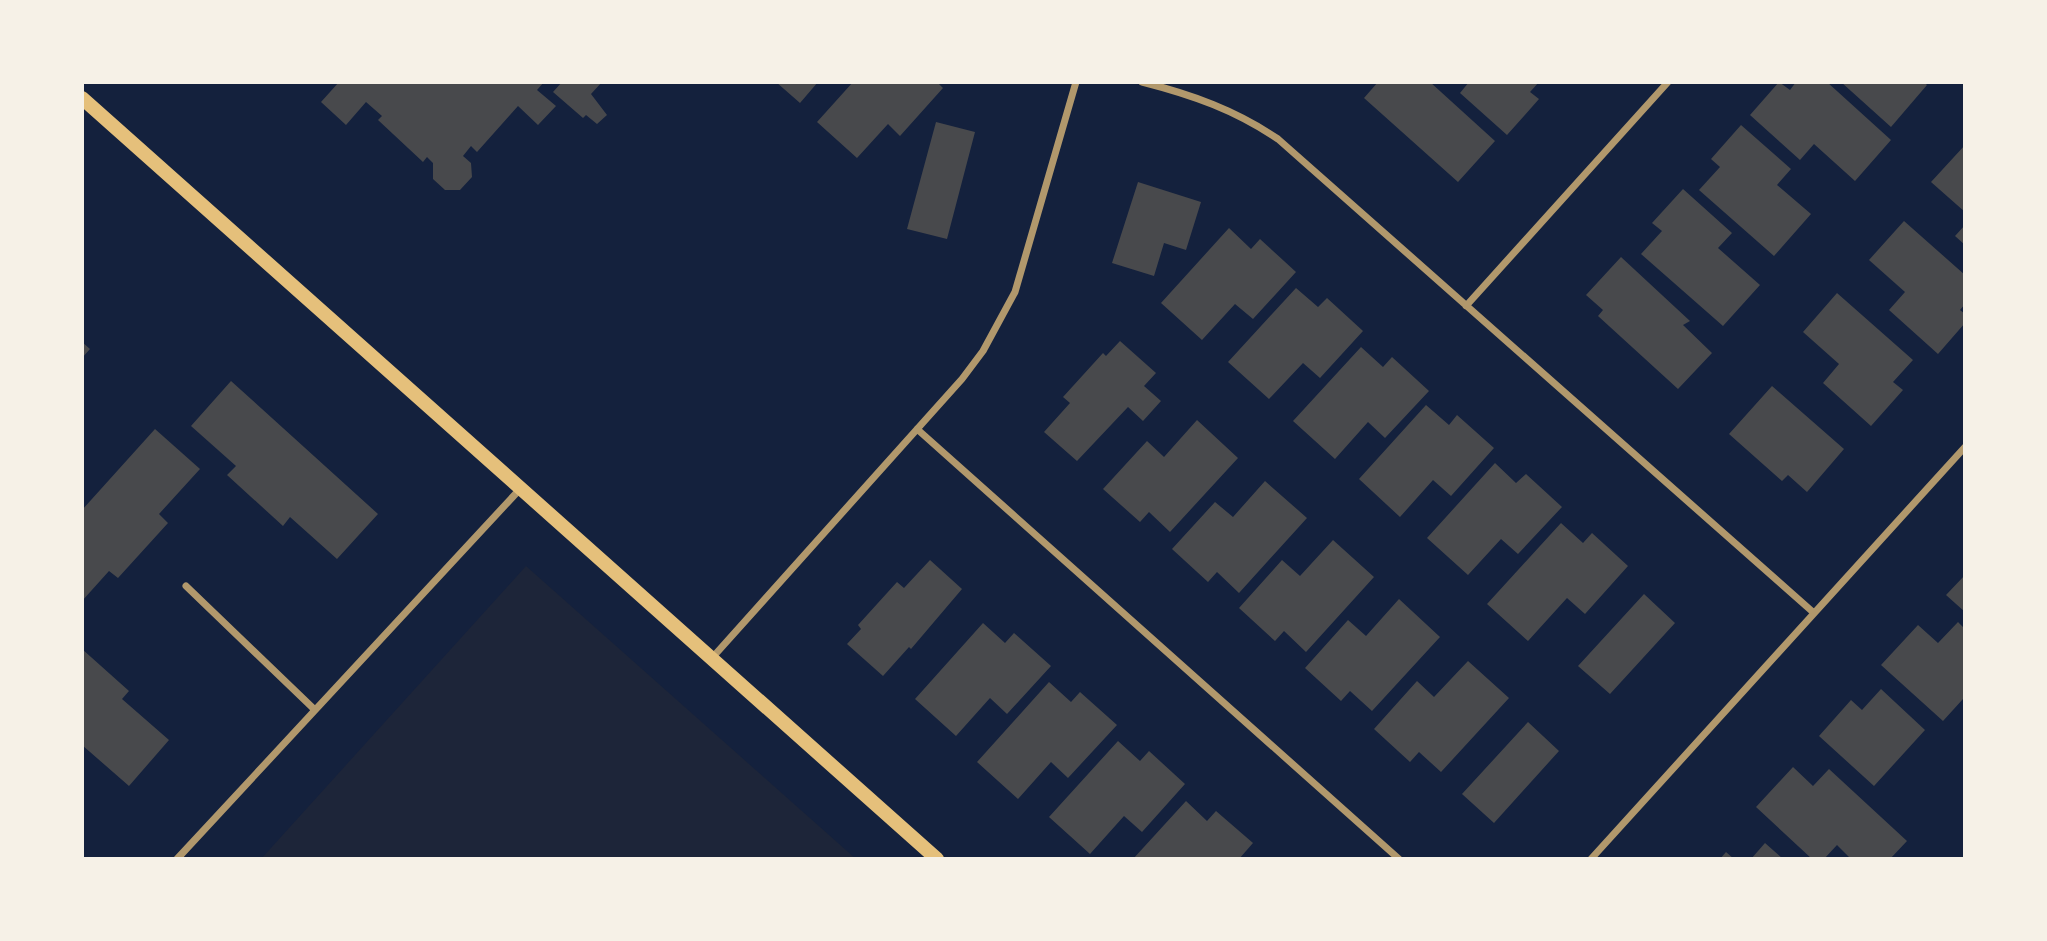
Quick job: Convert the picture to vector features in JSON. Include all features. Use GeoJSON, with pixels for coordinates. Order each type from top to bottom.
{"type":"FeatureCollection","features":[{"type":"Feature","properties":{"kind":"main road"},"geometry":{"type":"LineString","coordinates":[[82,98],[937,859]]}},
{"type":"Feature","properties":{"kind":"street"},"geometry":{"type":"LineString","coordinates":[[712,658],[918,429],[983,351],[1015,292],[1076,82]]}},
{"type":"Feature","properties":{"kind":"street"},"geometry":{"type":"LineString","coordinates":[[1142,82],[1213,102],[1246,117],[1278,139],[1814,613]]}},
{"type":"Feature","properties":{"kind":"street"},"geometry":{"type":"LineString","coordinates":[[1466,306],[1668,82]]}},
{"type":"Feature","properties":{"kind":"street"},"geometry":{"type":"LineString","coordinates":[[918,429],[1399,859]]}},
{"type":"Feature","properties":{"kind":"street"},"geometry":{"type":"LineString","coordinates":[[1591,859],[1965,447]]}},
{"type":"Feature","properties":{"kind":"street"},"geometry":{"type":"LineString","coordinates":[[177,859],[521,488]]}},
{"type":"Feature","properties":{"kind":"street"},"geometry":{"type":"LineString","coordinates":[[186,586],[315,710]]}},
{"type":"Feature","properties":{"kind":"shaded area"},"geometry":{"type":"Polygon","coordinates":[[[526,566],[856,859],[261,859],[526,566]]]}},
{"type":"Feature","properties":{"kind":"building"},"geometry":{"type":"Polygon","coordinates":[[[339,82],[544,82],[537,90],[556,106],[538,125],[518,106],[477,152],[471,146],[463,156],[471,163],[472,177],[460,190],[445,190],[433,179],[433,163],[427,157],[423,162],[378,120],[382,116],[366,102],[346,125],[321,102],[339,82]]]}},
{"type":"Feature","properties":{"kind":"building"},"geometry":{"type":"Polygon","coordinates":[[[562,82],[602,82],[591,94],[607,115],[597,124],[586,115],[583,118],[553,92],[562,82]]]}},
{"type":"Feature","properties":{"kind":"building"},"geometry":{"type":"Polygon","coordinates":[[[776,82],[818,82],[800,103],[776,82]]]}},
{"type":"Feature","properties":{"kind":"building"},"geometry":{"type":"Polygon","coordinates":[[[853,82],[937,82],[943,88],[900,136],[888,124],[857,158],[817,122],[853,82]]]}},
{"type":"Feature","properties":{"kind":"building"},"geometry":{"type":"Polygon","coordinates":[[[1378,82],[1430,82],[1495,141],[1458,182],[1364,98],[1378,82]]]}},
{"type":"Feature","properties":{"kind":"building"},"geometry":{"type":"Polygon","coordinates":[[[1469,82],[1539,82],[1530,92],[1539,99],[1507,135],[1460,93],[1469,82]]]}},
{"type":"Feature","properties":{"kind":"building"},"geometry":{"type":"Polygon","coordinates":[[[1779,82],[1790,90],[1796,82],[1827,82],[1891,140],[1855,181],[1814,144],[1800,160],[1750,115],[1779,82]]]}},
{"type":"Feature","properties":{"kind":"building"},"geometry":{"type":"Polygon","coordinates":[[[1841,82],[1924,82],[1927,85],[1891,127],[1841,82]]]}},
{"type":"Feature","properties":{"kind":"building"},"geometry":{"type":"Polygon","coordinates":[[[936,122],[975,132],[947,239],[907,229],[936,122]]]}},
{"type":"Feature","properties":{"kind":"building"},"geometry":{"type":"Polygon","coordinates":[[[1741,125],[1791,169],[1777,185],[1811,214],[1774,256],[1699,190],[1720,167],[1711,159],[1741,125]]]}},
{"type":"Feature","properties":{"kind":"building"},"geometry":{"type":"Polygon","coordinates":[[[1965,145],[1965,212],[1931,182],[1965,145]]]}},
{"type":"Feature","properties":{"kind":"building"},"geometry":{"type":"Polygon","coordinates":[[[1138,182],[1201,202],[1186,250],[1164,243],[1154,276],[1112,263],[1138,182]]]}},
{"type":"Feature","properties":{"kind":"building"},"geometry":{"type":"Polygon","coordinates":[[[1683,189],[1732,233],[1718,248],[1760,285],[1723,326],[1641,254],[1662,231],[1652,223],[1683,189]]]}},
{"type":"Feature","properties":{"kind":"building"},"geometry":{"type":"Polygon","coordinates":[[[1904,221],[1965,275],[1965,304],[1960,310],[1965,314],[1965,323],[1938,354],[1889,310],[1905,292],[1869,260],[1904,221]]]}},
{"type":"Feature","properties":{"kind":"building"},"geometry":{"type":"Polygon","coordinates":[[[1965,225],[1965,245],[1955,236],[1965,225]]]}},
{"type":"Feature","properties":{"kind":"building"},"geometry":{"type":"Polygon","coordinates":[[[1229,228],[1251,249],[1260,239],[1296,272],[1253,319],[1235,304],[1202,340],[1161,303],[1229,228]]]}},
{"type":"Feature","properties":{"kind":"building"},"geometry":{"type":"Polygon","coordinates":[[[1621,257],[1690,321],[1683,325],[1712,353],[1678,389],[1598,316],[1603,310],[1586,295],[1621,257]]]}},
{"type":"Feature","properties":{"kind":"building"},"geometry":{"type":"Polygon","coordinates":[[[1296,288],[1318,307],[1327,298],[1363,331],[1320,378],[1303,363],[1269,399],[1228,362],[1296,288]]]}},
{"type":"Feature","properties":{"kind":"building"},"geometry":{"type":"Polygon","coordinates":[[[1837,293],[1913,360],[1893,382],[1903,390],[1871,426],[1823,383],[1839,364],[1803,332],[1837,293]]]}},
{"type":"Feature","properties":{"kind":"building"},"geometry":{"type":"Polygon","coordinates":[[[1120,341],[1156,373],[1144,386],[1161,401],[1143,421],[1128,407],[1077,461],[1044,432],[1070,403],[1063,397],[1103,353],[1106,356],[1120,341]]]}},
{"type":"Feature","properties":{"kind":"building"},"geometry":{"type":"Polygon","coordinates":[[[82,342],[90,349],[82,358],[82,342]]]}},
{"type":"Feature","properties":{"kind":"building"},"geometry":{"type":"Polygon","coordinates":[[[1361,347],[1383,367],[1392,357],[1429,391],[1385,438],[1368,422],[1335,459],[1293,421],[1361,347]]]}},
{"type":"Feature","properties":{"kind":"building"},"geometry":{"type":"Polygon","coordinates":[[[231,381],[378,514],[337,559],[290,517],[283,526],[227,475],[236,466],[191,426],[231,381]]]}},
{"type":"Feature","properties":{"kind":"building"},"geometry":{"type":"Polygon","coordinates":[[[1772,386],[1844,449],[1807,492],[1788,475],[1782,481],[1729,434],[1772,386]]]}},
{"type":"Feature","properties":{"kind":"building"},"geometry":{"type":"Polygon","coordinates":[[[1426,405],[1449,425],[1457,415],[1494,448],[1451,496],[1433,480],[1400,517],[1359,479],[1426,405]]]}},
{"type":"Feature","properties":{"kind":"building"},"geometry":{"type":"Polygon","coordinates":[[[1197,420],[1238,458],[1170,532],[1149,512],[1140,522],[1103,489],[1147,441],[1164,457],[1197,420]]]}},
{"type":"Feature","properties":{"kind":"building"},"geometry":{"type":"Polygon","coordinates":[[[155,429],[200,469],[159,514],[168,523],[118,578],[109,571],[82,601],[82,510],[155,429]]]}},
{"type":"Feature","properties":{"kind":"building"},"geometry":{"type":"Polygon","coordinates":[[[1495,463],[1516,483],[1526,474],[1562,507],[1518,554],[1501,539],[1468,575],[1427,538],[1495,463]]]}},
{"type":"Feature","properties":{"kind":"building"},"geometry":{"type":"Polygon","coordinates":[[[1265,481],[1307,518],[1239,593],[1217,572],[1208,582],[1172,549],[1215,502],[1233,517],[1265,481]]]}},
{"type":"Feature","properties":{"kind":"building"},"geometry":{"type":"Polygon","coordinates":[[[1561,523],[1583,543],[1592,533],[1628,566],[1585,614],[1567,598],[1528,641],[1487,604],[1561,523]]]}},
{"type":"Feature","properties":{"kind":"building"},"geometry":{"type":"Polygon","coordinates":[[[1333,540],[1374,577],[1306,652],[1284,631],[1275,641],[1239,608],[1282,560],[1300,576],[1333,540]]]}},
{"type":"Feature","properties":{"kind":"building"},"geometry":{"type":"Polygon","coordinates":[[[930,560],[962,589],[911,649],[909,647],[883,676],[847,644],[861,629],[858,625],[897,582],[904,588],[930,560]]]}},
{"type":"Feature","properties":{"kind":"building"},"geometry":{"type":"Polygon","coordinates":[[[1965,575],[1965,612],[1946,595],[1965,575]]]}},
{"type":"Feature","properties":{"kind":"building"},"geometry":{"type":"Polygon","coordinates":[[[1644,594],[1675,623],[1610,694],[1578,666],[1644,594]]]}},
{"type":"Feature","properties":{"kind":"building"},"geometry":{"type":"Polygon","coordinates":[[[1399,599],[1440,637],[1372,711],[1350,691],[1341,701],[1305,668],[1348,620],[1366,636],[1399,599]]]}},
{"type":"Feature","properties":{"kind":"building"},"geometry":{"type":"Polygon","coordinates":[[[1958,622],[1965,629],[1965,701],[1963,699],[1943,721],[1881,665],[1918,625],[1938,643],[1958,622]]]}},
{"type":"Feature","properties":{"kind":"building"},"geometry":{"type":"Polygon","coordinates":[[[983,623],[1005,643],[1014,633],[1051,666],[1007,714],[990,698],[956,736],[915,699],[983,623]]]}},
{"type":"Feature","properties":{"kind":"building"},"geometry":{"type":"Polygon","coordinates":[[[82,649],[129,691],[122,699],[169,740],[129,786],[82,745],[82,649]]]}},
{"type":"Feature","properties":{"kind":"building"},"geometry":{"type":"Polygon","coordinates":[[[1468,661],[1509,698],[1441,772],[1419,752],[1410,762],[1374,729],[1417,681],[1434,697],[1468,661]]]}},
{"type":"Feature","properties":{"kind":"building"},"geometry":{"type":"Polygon","coordinates":[[[1049,682],[1071,702],[1080,692],[1117,725],[1068,778],[1051,762],[1018,799],[977,762],[1049,682]]]}},
{"type":"Feature","properties":{"kind":"building"},"geometry":{"type":"Polygon","coordinates":[[[1881,689],[1925,730],[1874,786],[1819,736],[1851,700],[1862,710],[1881,689]]]}},
{"type":"Feature","properties":{"kind":"building"},"geometry":{"type":"Polygon","coordinates":[[[1528,722],[1559,751],[1494,823],[1462,794],[1528,722]]]}},
{"type":"Feature","properties":{"kind":"building"},"geometry":{"type":"Polygon","coordinates":[[[1118,741],[1140,761],[1149,751],[1185,784],[1142,832],[1124,816],[1090,854],[1049,817],[1118,741]]]}},
{"type":"Feature","properties":{"kind":"building"},"geometry":{"type":"Polygon","coordinates":[[[1793,767],[1813,786],[1829,769],[1907,841],[1890,859],[1851,859],[1837,845],[1824,859],[1812,859],[1756,807],[1793,767]]]}},
{"type":"Feature","properties":{"kind":"building"},"geometry":{"type":"Polygon","coordinates":[[[1186,801],[1207,821],[1216,811],[1253,843],[1239,859],[1133,859],[1186,801]]]}},
{"type":"Feature","properties":{"kind":"building"},"geometry":{"type":"Polygon","coordinates":[[[1765,843],[1783,859],[1751,859],[1765,843]]]}},
{"type":"Feature","properties":{"kind":"building"},"geometry":{"type":"Polygon","coordinates":[[[1726,852],[1734,859],[1720,859],[1726,852]]]}}]}
